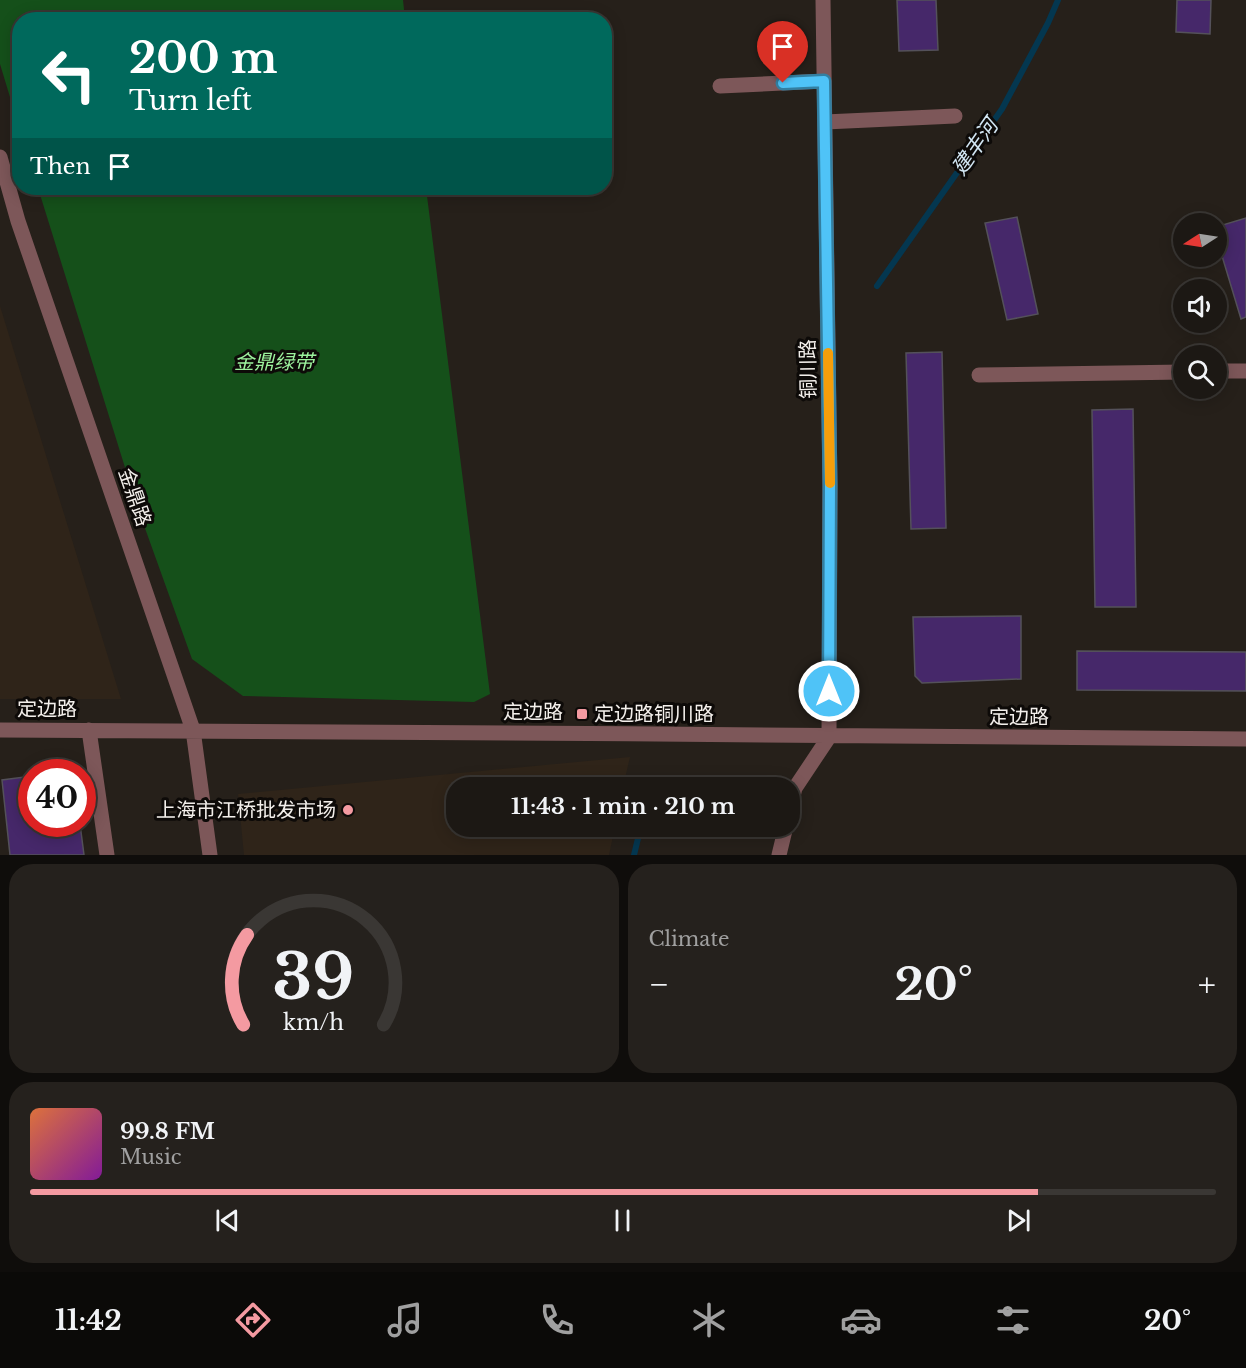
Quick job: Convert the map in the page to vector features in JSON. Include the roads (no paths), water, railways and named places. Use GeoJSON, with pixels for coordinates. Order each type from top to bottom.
{"type":"FeatureCollection","features":[{"type":"Feature","properties":{"kind":"street","name":"铜川路"},"geometry":{"type":"LineString","coordinates":[[823,0],[830,485],[829,737]]}},
{"type":"Feature","properties":{"kind":"street"},"geometry":{"type":"LineString","coordinates":[[720,86],[824,81]]}},
{"type":"Feature","properties":{"kind":"street"},"geometry":{"type":"LineString","coordinates":[[825,122],[955,116]]}},
{"type":"Feature","properties":{"kind":"street","name":"金鼎路"},"geometry":{"type":"LineString","coordinates":[[0,157],[18,221],[193,730],[210,855]]}},
{"type":"Feature","properties":{"kind":"street"},"geometry":{"type":"LineString","coordinates":[[1227,372],[1246,371]]}},
{"type":"Feature","properties":{"kind":"street"},"geometry":{"type":"LineString","coordinates":[[979,375],[1173,372]]}},
{"type":"Feature","properties":{"kind":"street","name":"定边路"},"geometry":{"type":"LineString","coordinates":[[0,730],[1246,739]]}},
{"type":"Feature","properties":{"kind":"street"},"geometry":{"type":"LineString","coordinates":[[88,730],[106,855]]}},
{"type":"Feature","properties":{"kind":"street"},"geometry":{"type":"LineString","coordinates":[[800,780],[829,737]]}},
{"type":"Feature","properties":{"kind":"street"},"geometry":{"type":"LineString","coordinates":[[779,855],[783,837]]}},
{"type":"Feature","properties":{"kind":"waterway","name":"建丰河"},"geometry":{"type":"LineString","coordinates":[[877,286],[1002,109],[1058,0]]}},
{"type":"Feature","properties":{"kind":"waterway","name":"建丰河"},"geometry":{"type":"LineString","coordinates":[[634,855],[638,837]]}},
{"type":"Feature","properties":{"kind":"place","name":"定边路铜川路"},"geometry":{"type":"Point","coordinates":[582,714]}},
{"type":"Feature","properties":{"kind":"place","name":"上海市江桥批发市场"},"geometry":{"type":"Point","coordinates":[348,810]}},
{"type":"Feature","properties":{"kind":"park label","name":"金鼎绿带"},"geometry":{"type":"Point","coordinates":[274,362]}}]}
